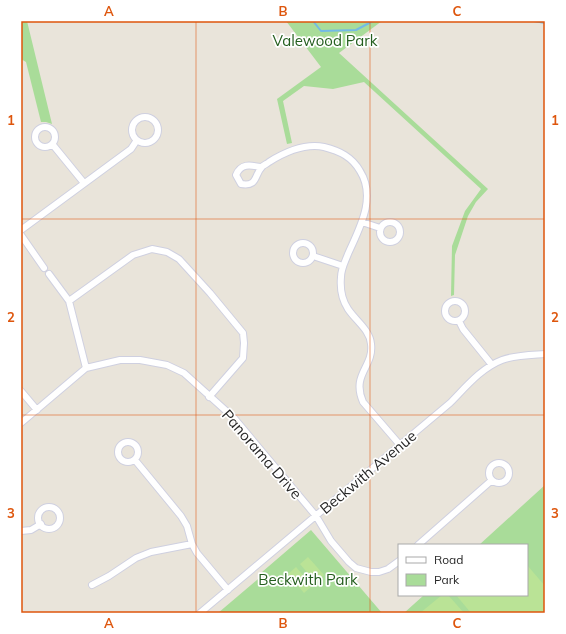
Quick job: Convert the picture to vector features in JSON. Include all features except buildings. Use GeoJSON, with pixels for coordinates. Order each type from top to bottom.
{"type":"FeatureCollection","features":[{"type":"Feature","properties":{"kind":"street"},"geometry":{"type":"LineString","coordinates":[[146,117],[155,121],[158,126],[156,136],[148,142],[137,140],[132,131],[136,121],[140,118],[146,117]]}},
{"type":"Feature","properties":{"kind":"street"},"geometry":{"type":"LineString","coordinates":[[21,230],[131,149],[137,140]]}},
{"type":"Feature","properties":{"kind":"street"},"geometry":{"type":"LineString","coordinates":[[53,144],[84,183]]}},
{"type":"Feature","properties":{"kind":"street"},"geometry":{"type":"LineString","coordinates":[[261,167],[289,151],[307,146],[321,147],[345,154],[358,167],[363,175],[368,193],[367,203],[362,222],[343,266],[340,284],[343,300],[348,310],[366,330],[371,343],[371,357],[359,380],[361,397],[363,402],[400,445]]}},
{"type":"Feature","properties":{"kind":"street"},"geometry":{"type":"LineString","coordinates":[[362,222],[380,228]]}},
{"type":"Feature","properties":{"kind":"street"},"geometry":{"type":"LineString","coordinates":[[21,235],[44,268]]}},
{"type":"Feature","properties":{"kind":"street"},"geometry":{"type":"LineString","coordinates":[[69,302],[133,255],[152,249],[167,252],[179,259],[210,293],[243,333],[244,343],[242,358],[209,397]]}},
{"type":"Feature","properties":{"kind":"street"},"geometry":{"type":"LineString","coordinates":[[313,256],[343,266]]}},
{"type":"Feature","properties":{"kind":"street"},"geometry":{"type":"LineString","coordinates":[[49,274],[69,302],[86,368]]}},
{"type":"Feature","properties":{"kind":"street"},"geometry":{"type":"LineString","coordinates":[[459,321],[463,329],[492,365]]}},
{"type":"Feature","properties":{"kind":"street","name":"Beckwith Avenue"},"geometry":{"type":"LineString","coordinates":[[200,613],[450,403],[479,374],[502,360],[514,357],[545,354]]}},
{"type":"Feature","properties":{"kind":"street","name":"Panorama Drive"},"geometry":{"type":"LineString","coordinates":[[21,423],[86,368],[120,360],[140,360],[167,365],[184,373],[234,418],[316,516],[334,544],[356,568],[362,571],[379,572],[388,569],[398,562]]}},
{"type":"Feature","properties":{"kind":"street"},"geometry":{"type":"LineString","coordinates":[[21,391],[37,410]]}},
{"type":"Feature","properties":{"kind":"street"},"geometry":{"type":"LineString","coordinates":[[135,460],[181,516],[187,526],[192,544],[197,553],[228,590]]}},
{"type":"Feature","properties":{"kind":"street"},"geometry":{"type":"LineString","coordinates":[[419,544],[492,480]]}},
{"type":"Feature","properties":{"kind":"street"},"geometry":{"type":"LineString","coordinates":[[21,531],[31,530],[40,524]]}},
{"type":"Feature","properties":{"kind":"street"},"geometry":{"type":"LineString","coordinates":[[92,585],[109,576],[136,558],[151,552],[192,544]]}},
{"type":"Feature","properties":{"kind":"green space"},"geometry":{"type":"Polygon","coordinates":[[[21,21],[27,21],[52,124],[41,122],[26,62],[21,59],[21,21]]]}},
{"type":"Feature","properties":{"kind":"green space","name":"Valewood Park"},"geometry":{"type":"Polygon","coordinates":[[[286,21],[382,21],[339,53],[488,189],[476,202],[468,216],[455,255],[454,295],[451,296],[452,246],[465,211],[481,189],[364,82],[333,89],[304,86],[283,101],[292,143],[287,144],[277,99],[321,67],[286,21]]]}},
{"type":"Feature","properties":{"kind":"green space"},"geometry":{"type":"Polygon","coordinates":[[[545,485],[545,613],[404,613],[423,596],[528,596],[528,544],[480,544],[545,485]]]}},
{"type":"Feature","properties":{"kind":"green space","name":"Beckwith Park"},"geometry":{"type":"Polygon","coordinates":[[[311,530],[382,613],[218,613],[264,574],[262,572],[311,530]]]}},
{"type":"Feature","properties":{"kind":"green space"},"geometry":{"type":"Polygon","coordinates":[[[308,557],[324,575],[316,583],[300,564],[308,557]]]}},
{"type":"Feature","properties":{"kind":"green space"},"geometry":{"type":"Polygon","coordinates":[[[528,566],[545,586],[545,613],[471,613],[457,596],[528,596],[528,566]]]}},
{"type":"Feature","properties":{"kind":"green space"},"geometry":{"type":"Polygon","coordinates":[[[296,567],[312,586],[304,593],[288,574],[296,567]]]}},
{"type":"Feature","properties":{"kind":"green space"},"geometry":{"type":"Polygon","coordinates":[[[441,596],[449,596],[464,613],[420,613],[441,596]]]}},
{"type":"Feature","properties":{"kind":"waterway"},"geometry":{"type":"LineString","coordinates":[[313,21],[321,31],[356,30],[373,21]]}},
{"type":"Feature","properties":{"kind":"waterway"},"geometry":{"type":"LineString","coordinates":[[534,21],[545,23]]}}]}
